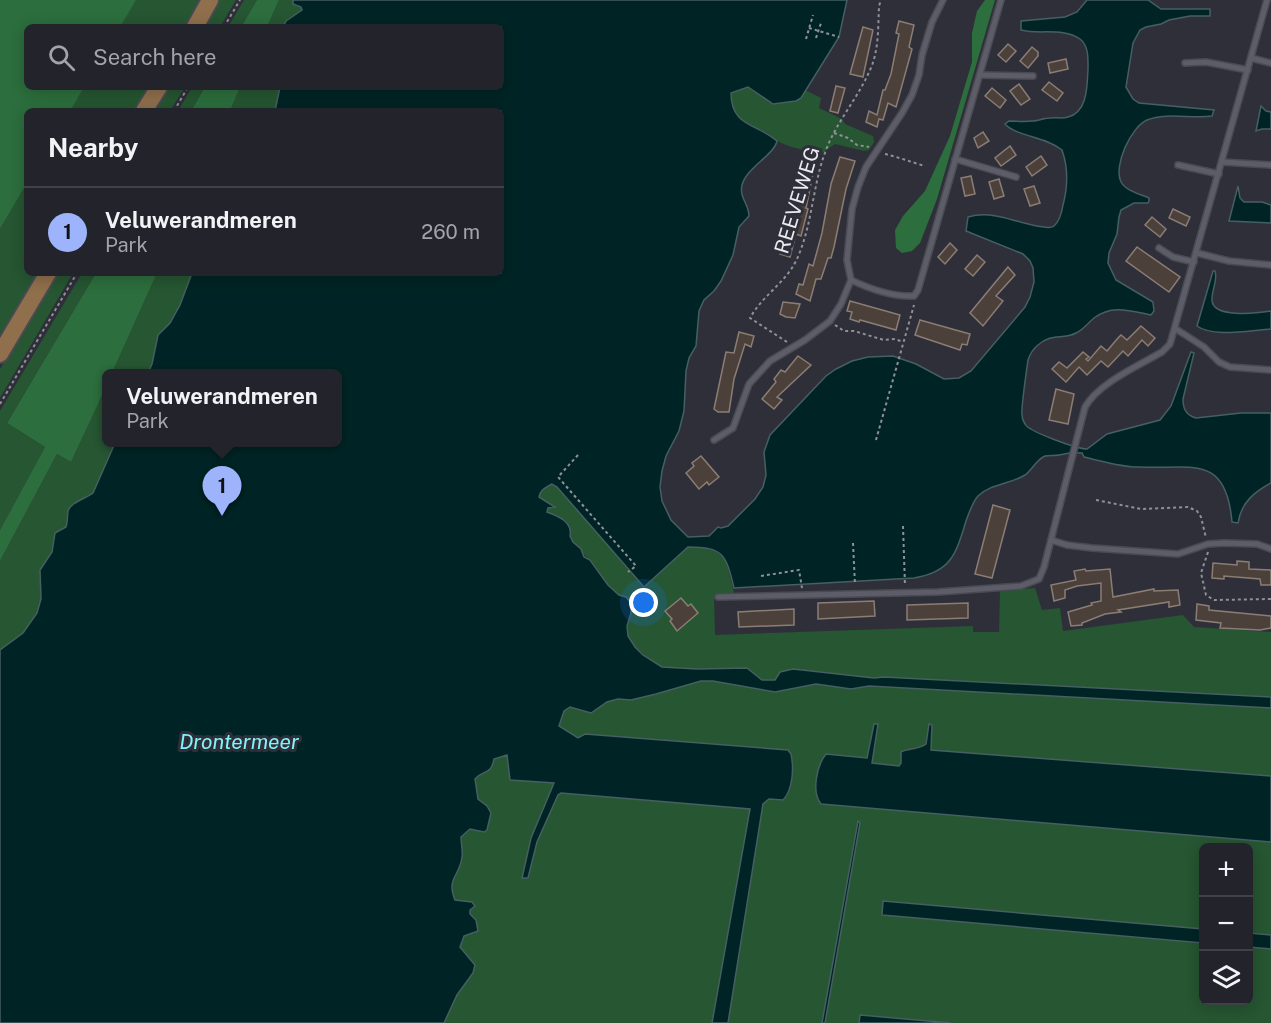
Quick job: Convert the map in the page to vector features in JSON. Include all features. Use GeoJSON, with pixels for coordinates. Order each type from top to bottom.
{"type":"FeatureCollection","features":[{"type":"Feature","properties":{"kind":"main road"},"geometry":{"type":"LineString","coordinates":[[197,24],[210,0]]}},
{"type":"Feature","properties":{"kind":"main road"},"geometry":{"type":"LineString","coordinates":[[146,108],[157,90]]}},
{"type":"Feature","properties":{"kind":"main road"},"geometry":{"type":"LineString","coordinates":[[0,354],[46,276]]}},
{"type":"Feature","properties":{"kind":"lane"},"geometry":{"type":"LineString","coordinates":[[714,440],[733,428],[749,384],[770,361],[793,345],[805,340],[830,321],[841,304],[851,280],[847,260],[852,209],[858,187],[866,167],[912,95],[932,22],[943,0]]}},
{"type":"Feature","properties":{"kind":"lane"},"geometry":{"type":"LineString","coordinates":[[851,280],[865,287],[904,296],[914,296],[918,290],[1001,0]]}},
{"type":"Feature","properties":{"kind":"lane"},"geometry":{"type":"LineString","coordinates":[[718,597],[938,592],[1021,586],[1039,579],[1085,407],[1090,398],[1162,352],[1170,344],[1267,0]]}},
{"type":"Feature","properties":{"kind":"lane"},"geometry":{"type":"LineString","coordinates":[[1251,58],[1271,63]]}},
{"type":"Feature","properties":{"kind":"lane"},"geometry":{"type":"LineString","coordinates":[[1185,63],[1206,62],[1248,70]]}},
{"type":"Feature","properties":{"kind":"lane"},"geometry":{"type":"LineString","coordinates":[[980,75],[1033,76]]}},
{"type":"Feature","properties":{"kind":"lane"},"geometry":{"type":"LineString","coordinates":[[955,159],[1016,177]]}},
{"type":"Feature","properties":{"kind":"lane"},"geometry":{"type":"LineString","coordinates":[[1222,162],[1271,165]]}},
{"type":"Feature","properties":{"kind":"lane"},"geometry":{"type":"LineString","coordinates":[[1178,165],[1219,174]]}},
{"type":"Feature","properties":{"kind":"lane"},"geometry":{"type":"LineString","coordinates":[[1159,248],[1173,257],[1194,262]]}},
{"type":"Feature","properties":{"kind":"lane"},"geometry":{"type":"LineString","coordinates":[[1197,253],[1228,261],[1271,265]]}},
{"type":"Feature","properties":{"kind":"lane"},"geometry":{"type":"LineString","coordinates":[[1176,328],[1219,362],[1230,367],[1246,370],[1271,370]]}},
{"type":"Feature","properties":{"kind":"lane"},"geometry":{"type":"LineString","coordinates":[[1051,540],[1092,548],[1178,554],[1208,544],[1225,543],[1257,544],[1271,549]]}},
{"type":"Feature","properties":{"kind":"path"},"geometry":{"type":"LineString","coordinates":[[226,24],[240,0]]}},
{"type":"Feature","properties":{"kind":"path","name":"REEVEWEG"},"geometry":{"type":"LineString","coordinates":[[793,345],[750,318],[764,298],[787,276],[795,261],[811,219],[817,176],[834,133],[842,115],[871,69],[876,49],[881,0]]}},
{"type":"Feature","properties":{"kind":"path"},"geometry":{"type":"LineString","coordinates":[[806,39],[813,15]]}},
{"type":"Feature","properties":{"kind":"path"},"geometry":{"type":"LineString","coordinates":[[816,38],[821,22]]}},
{"type":"Feature","properties":{"kind":"path"},"geometry":{"type":"LineString","coordinates":[[809,28],[839,37]]}},
{"type":"Feature","properties":{"kind":"path"},"geometry":{"type":"LineString","coordinates":[[176,108],[186,90]]}},
{"type":"Feature","properties":{"kind":"path"},"geometry":{"type":"LineString","coordinates":[[834,133],[848,138],[856,145],[873,148]]}},
{"type":"Feature","properties":{"kind":"path"},"geometry":{"type":"LineString","coordinates":[[879,152],[925,166]]}},
{"type":"Feature","properties":{"kind":"path"},"geometry":{"type":"LineString","coordinates":[[0,404],[75,276]]}},
{"type":"Feature","properties":{"kind":"path"},"geometry":{"type":"LineString","coordinates":[[876,440],[914,296]]}},
{"type":"Feature","properties":{"kind":"path"},"geometry":{"type":"LineString","coordinates":[[830,321],[844,331],[854,331],[884,340],[894,339],[903,342]]}},
{"type":"Feature","properties":{"kind":"path"},"geometry":{"type":"LineString","coordinates":[[578,456],[558,477],[636,566],[628,572]]}},
{"type":"Feature","properties":{"kind":"path"},"geometry":{"type":"LineString","coordinates":[[903,526],[905,593]]}},
{"type":"Feature","properties":{"kind":"path"},"geometry":{"type":"LineString","coordinates":[[853,543],[855,594]]}},
{"type":"Feature","properties":{"kind":"path"},"geometry":{"type":"LineString","coordinates":[[761,576],[799,570],[803,595]]}},
{"type":"Feature","properties":{"kind":"green space"},"geometry":{"type":"Polygon","coordinates":[[[0,0],[199,0],[186,24],[24,24],[24,90],[147,90],[137,108],[26,108],[0,0]]]}},
{"type":"Feature","properties":{"kind":"green space"},"geometry":{"type":"Polygon","coordinates":[[[0,0],[136,0],[122,24],[24,24],[24,90],[82,90],[72,108],[24,108],[24,188],[0,229],[0,0]]]}},
{"type":"Feature","properties":{"kind":"green space"},"geometry":{"type":"Polygon","coordinates":[[[219,0],[236,0],[222,24],[205,24],[219,0]]]}},
{"type":"Feature","properties":{"kind":"green space"},"geometry":{"type":"Polygon","coordinates":[[[244,0],[257,0],[243,24],[230,24],[244,0]]]}},
{"type":"Feature","properties":{"kind":"green space"},"geometry":{"type":"Polygon","coordinates":[[[257,0],[279,0],[268,24],[243,24],[257,0]]]}},
{"type":"Feature","properties":{"kind":"green space","name":"Drontermeer"},"geometry":{"type":"Polygon","coordinates":[[[279,0],[811,0],[726,84],[489,354],[564,711],[570,707],[591,713],[607,702],[618,699],[631,700],[700,681],[807,681],[856,688],[868,686],[1271,708],[1271,1023],[0,1023],[0,561],[57,454],[71,462],[102,396],[102,447],[342,447],[342,369],[114,369],[156,276],[504,276],[504,108],[231,108],[239,90],[504,90],[504,24],[268,24],[279,0]]]}},
{"type":"Feature","properties":{"kind":"green space"},"geometry":{"type":"Polygon","coordinates":[[[985,0],[995,0],[937,199],[920,243],[912,251],[902,253],[896,248],[895,230],[903,216],[925,191],[950,136],[972,62],[972,33],[977,11],[985,0]]]}},
{"type":"Feature","properties":{"kind":"green space"},"geometry":{"type":"Polygon","coordinates":[[[748,87],[773,104],[795,100],[805,90],[821,98],[819,108],[842,119],[845,124],[873,136],[874,142],[869,150],[864,151],[835,144],[821,154],[781,143],[737,116],[731,93],[748,87]]]}},
{"type":"Feature","properties":{"kind":"green space"},"geometry":{"type":"Polygon","coordinates":[[[166,90],[183,90],[172,108],[156,108],[166,90]]]}},
{"type":"Feature","properties":{"kind":"green space"},"geometry":{"type":"Polygon","coordinates":[[[190,90],[203,90],[193,108],[180,108],[190,90]]]}},
{"type":"Feature","properties":{"kind":"green space"},"geometry":{"type":"Polygon","coordinates":[[[203,90],[239,90],[231,108],[193,108],[203,90]]]}},
{"type":"Feature","properties":{"kind":"green space"},"geometry":{"type":"Polygon","coordinates":[[[24,188],[24,276],[39,276],[0,343],[0,229],[24,188]]]}},
{"type":"Feature","properties":{"kind":"green space"},"geometry":{"type":"Polygon","coordinates":[[[55,276],[71,276],[0,398],[0,369],[55,276]]]}},
{"type":"Feature","properties":{"kind":"green space"},"geometry":{"type":"Polygon","coordinates":[[[80,276],[94,276],[7,423],[45,447],[0,530],[0,411],[80,276]]]}},
{"type":"Feature","properties":{"kind":"green space"},"geometry":{"type":"Polygon","coordinates":[[[94,276],[156,276],[114,369],[102,369],[102,396],[71,462],[57,454],[0,561],[0,530],[45,447],[7,423],[94,276]]]}},
{"type":"Feature","properties":{"kind":"green space"},"geometry":{"type":"Polygon","coordinates":[[[552,484],[644,587],[687,547],[710,547],[726,560],[734,593],[714,595],[715,635],[973,626],[973,632],[999,632],[1000,591],[1035,588],[1042,610],[1060,608],[1063,631],[1183,615],[1194,627],[1271,632],[1271,697],[884,677],[762,680],[747,668],[662,667],[635,647],[628,636],[627,626],[631,613],[626,597],[619,595],[609,587],[594,565],[576,546],[559,520],[547,512],[548,508],[554,507],[539,498],[539,493],[552,484]]]}},
{"type":"Feature","properties":{"kind":"water","name":"Drontermeer"},"geometry":{"type":"Polygon","coordinates":[[[293,0],[847,0],[839,37],[801,98],[796,101],[773,104],[748,87],[731,93],[732,104],[740,118],[777,141],[771,151],[749,173],[742,185],[741,190],[749,216],[739,227],[733,255],[721,281],[704,300],[699,311],[696,346],[689,358],[686,371],[684,411],[679,431],[666,456],[662,471],[660,487],[662,501],[671,520],[688,537],[709,536],[718,527],[728,526],[755,499],[763,487],[766,475],[764,452],[770,435],[826,376],[836,369],[852,361],[868,357],[893,356],[916,364],[944,379],[959,378],[971,371],[1025,307],[1034,282],[1030,261],[1023,254],[966,231],[968,217],[992,215],[1044,227],[1056,224],[1065,198],[1066,170],[1062,150],[1048,142],[1017,132],[1005,124],[1009,121],[1064,118],[1075,114],[1083,104],[1085,97],[1088,61],[1086,49],[1080,39],[1066,33],[1021,30],[1021,21],[1065,17],[1077,12],[1087,0],[1148,0],[1161,9],[1210,9],[1210,16],[1190,16],[1146,27],[1140,30],[1133,43],[1126,87],[1133,99],[1139,103],[1214,110],[1212,116],[1163,116],[1147,120],[1135,130],[1121,157],[1119,175],[1121,182],[1130,190],[1149,198],[1149,201],[1148,203],[1134,203],[1121,210],[1117,234],[1109,253],[1108,263],[1116,280],[1153,302],[1154,311],[1151,315],[1129,310],[1108,311],[1094,318],[1076,333],[1043,341],[1032,352],[1028,360],[1022,416],[1025,424],[1035,431],[1064,443],[1087,449],[1107,434],[1160,420],[1171,406],[1191,352],[1194,353],[1183,399],[1187,413],[1196,418],[1241,413],[1271,413],[1271,483],[1249,499],[1238,523],[1232,522],[1222,484],[1202,469],[1125,466],[1084,457],[1082,453],[1070,453],[1045,456],[1025,475],[988,489],[978,496],[950,560],[936,571],[926,575],[914,578],[734,588],[728,567],[721,555],[709,549],[688,547],[644,587],[557,487],[552,484],[542,491],[539,497],[555,507],[548,508],[547,512],[567,523],[573,542],[581,549],[584,557],[590,560],[608,585],[631,603],[627,626],[628,636],[643,655],[662,667],[747,668],[762,680],[775,680],[780,672],[793,669],[874,678],[1271,697],[1271,708],[869,686],[851,689],[816,684],[775,692],[713,681],[701,681],[631,700],[618,699],[607,702],[591,713],[570,707],[564,711],[559,726],[578,738],[585,734],[788,750],[791,754],[792,778],[789,791],[783,800],[769,799],[763,804],[728,1023],[712,1023],[750,809],[561,793],[558,795],[537,842],[528,878],[522,878],[531,838],[554,783],[510,780],[507,755],[494,759],[491,768],[475,779],[478,799],[487,806],[491,813],[487,830],[484,832],[470,829],[461,837],[461,863],[452,887],[455,900],[472,902],[475,906],[470,910],[470,914],[476,920],[478,931],[464,936],[460,947],[475,965],[473,973],[457,995],[444,1023],[0,1023],[0,650],[23,633],[37,613],[41,599],[40,570],[52,552],[55,533],[66,527],[68,511],[75,503],[93,493],[113,447],[342,447],[342,369],[150,369],[158,335],[170,323],[180,305],[191,276],[504,276],[504,108],[276,108],[279,90],[504,90],[504,24],[284,24],[302,10],[301,7],[293,4],[293,0]]]}},
{"type":"Feature","properties":{"kind":"water"},"geometry":{"type":"Polygon","coordinates":[[[1261,106],[1271,112],[1271,129],[1256,131],[1261,106]]]}},
{"type":"Feature","properties":{"kind":"water"},"geometry":{"type":"Polygon","coordinates":[[[1238,186],[1240,198],[1244,202],[1262,202],[1271,205],[1271,223],[1229,221],[1238,186]]]}},
{"type":"Feature","properties":{"kind":"water"},"geometry":{"type":"Polygon","coordinates":[[[1213,271],[1216,274],[1212,299],[1219,310],[1236,313],[1271,311],[1271,329],[1212,332],[1197,326],[1213,271]]]}},
{"type":"Feature","properties":{"kind":"water"},"geometry":{"type":"Polygon","coordinates":[[[874,724],[878,724],[872,763],[899,766],[901,752],[926,744],[929,724],[932,725],[931,750],[1271,776],[1271,842],[821,804],[816,793],[816,786],[818,771],[826,754],[867,758],[874,724]]]}},
{"type":"Feature","properties":{"kind":"water"},"geometry":{"type":"Polygon","coordinates":[[[858,821],[860,823],[825,1023],[822,1023],[858,821]]]}},
{"type":"Feature","properties":{"kind":"water"},"geometry":{"type":"Polygon","coordinates":[[[883,901],[1199,929],[1199,943],[882,915],[883,901]]]}},
{"type":"Feature","properties":{"kind":"water"},"geometry":{"type":"Polygon","coordinates":[[[1253,933],[1271,935],[1271,949],[1253,947],[1253,933]]]}},
{"type":"Feature","properties":{"kind":"water"},"geometry":{"type":"Polygon","coordinates":[[[860,1015],[951,1023],[859,1023],[860,1015]]]}},
{"type":"Feature","properties":{"kind":"building"},"geometry":{"type":"Polygon","coordinates":[[[899,21],[914,25],[909,47],[912,49],[896,107],[888,103],[883,120],[879,119],[877,127],[866,122],[869,111],[877,115],[883,90],[891,74],[899,34],[896,33],[899,21]]]}},
{"type":"Feature","properties":{"kind":"building"},"geometry":{"type":"Polygon","coordinates":[[[863,27],[873,30],[863,77],[850,74],[863,27]]]}},
{"type":"Feature","properties":{"kind":"building"},"geometry":{"type":"Polygon","coordinates":[[[1008,44],[1016,51],[1006,62],[998,55],[1008,44]]]}},
{"type":"Feature","properties":{"kind":"building"},"geometry":{"type":"Polygon","coordinates":[[[1032,47],[1038,52],[1038,56],[1028,68],[1020,61],[1032,47]]]}},
{"type":"Feature","properties":{"kind":"building"},"geometry":{"type":"Polygon","coordinates":[[[1066,59],[1068,69],[1050,73],[1048,63],[1066,59]]]}},
{"type":"Feature","properties":{"kind":"building"},"geometry":{"type":"Polygon","coordinates":[[[1049,82],[1063,93],[1057,101],[1042,90],[1049,82]]]}},
{"type":"Feature","properties":{"kind":"building"},"geometry":{"type":"Polygon","coordinates":[[[1019,84],[1030,99],[1021,105],[1010,91],[1019,84]]]}},
{"type":"Feature","properties":{"kind":"building"},"geometry":{"type":"Polygon","coordinates":[[[836,86],[845,88],[838,113],[830,111],[836,86]]]}},
{"type":"Feature","properties":{"kind":"building"},"geometry":{"type":"Polygon","coordinates":[[[992,88],[1006,100],[1000,108],[985,96],[992,88]]]}},
{"type":"Feature","properties":{"kind":"building"},"geometry":{"type":"Polygon","coordinates":[[[983,132],[989,141],[978,148],[974,138],[983,132]]]}},
{"type":"Feature","properties":{"kind":"building"},"geometry":{"type":"Polygon","coordinates":[[[1010,146],[1016,155],[1001,166],[995,158],[1010,146]]]}},
{"type":"Feature","properties":{"kind":"building"},"geometry":{"type":"Polygon","coordinates":[[[1041,156],[1047,165],[1032,176],[1026,167],[1041,156]]]}},
{"type":"Feature","properties":{"kind":"building"},"geometry":{"type":"Polygon","coordinates":[[[840,157],[855,161],[846,189],[831,258],[828,258],[821,279],[816,279],[810,301],[796,294],[799,284],[803,285],[809,264],[813,266],[831,184],[840,157]]]}},
{"type":"Feature","properties":{"kind":"building"},"geometry":{"type":"Polygon","coordinates":[[[803,161],[815,164],[801,236],[796,234],[790,257],[780,254],[798,189],[795,189],[803,161]]]}},
{"type":"Feature","properties":{"kind":"building"},"geometry":{"type":"Polygon","coordinates":[[[971,176],[975,194],[965,196],[961,178],[971,176]]]}},
{"type":"Feature","properties":{"kind":"building"},"geometry":{"type":"Polygon","coordinates":[[[999,179],[1004,196],[994,199],[989,182],[999,179]]]}},
{"type":"Feature","properties":{"kind":"building"},"geometry":{"type":"Polygon","coordinates":[[[1034,186],[1040,203],[1030,206],[1024,189],[1034,186]]]}},
{"type":"Feature","properties":{"kind":"building"},"geometry":{"type":"Polygon","coordinates":[[[1173,209],[1190,217],[1186,226],[1169,218],[1173,209]]]}},
{"type":"Feature","properties":{"kind":"building"},"geometry":{"type":"Polygon","coordinates":[[[1152,217],[1166,229],[1160,237],[1145,225],[1152,217]]]}},
{"type":"Feature","properties":{"kind":"building"},"geometry":{"type":"Polygon","coordinates":[[[950,243],[957,250],[945,264],[938,257],[950,243]]]}},
{"type":"Feature","properties":{"kind":"building"},"geometry":{"type":"Polygon","coordinates":[[[1137,247],[1180,277],[1169,292],[1126,261],[1137,247]]]}},
{"type":"Feature","properties":{"kind":"building"},"geometry":{"type":"Polygon","coordinates":[[[977,255],[985,262],[973,276],[965,269],[977,255]]]}},
{"type":"Feature","properties":{"kind":"building"},"geometry":{"type":"Polygon","coordinates":[[[1008,267],[1015,275],[996,296],[1003,301],[983,326],[970,313],[1008,267]]]}},
{"type":"Feature","properties":{"kind":"building"},"geometry":{"type":"Polygon","coordinates":[[[850,301],[900,315],[896,330],[850,319],[852,312],[847,311],[850,301]]]}},
{"type":"Feature","properties":{"kind":"building"},"geometry":{"type":"Polygon","coordinates":[[[783,302],[800,304],[795,318],[780,314],[783,302]]]}},
{"type":"Feature","properties":{"kind":"building"},"geometry":{"type":"Polygon","coordinates":[[[920,320],[970,334],[967,345],[962,344],[960,350],[915,335],[920,320]]]}},
{"type":"Feature","properties":{"kind":"building"},"geometry":{"type":"Polygon","coordinates":[[[1141,326],[1155,338],[1148,346],[1142,340],[1128,356],[1123,351],[1108,367],[1101,361],[1087,375],[1079,367],[1066,382],[1052,369],[1059,362],[1067,368],[1083,352],[1089,357],[1086,359],[1088,361],[1101,346],[1107,351],[1121,335],[1127,340],[1141,326]]]}},
{"type":"Feature","properties":{"kind":"building"},"geometry":{"type":"Polygon","coordinates":[[[739,332],[754,336],[751,347],[745,344],[734,379],[729,412],[718,412],[714,409],[726,352],[734,353],[739,332]]]}},
{"type":"Feature","properties":{"kind":"building"},"geometry":{"type":"Polygon","coordinates":[[[798,356],[811,365],[777,397],[782,400],[774,409],[762,399],[776,382],[774,379],[781,370],[785,372],[798,356]]]}},
{"type":"Feature","properties":{"kind":"building"},"geometry":{"type":"Polygon","coordinates":[[[1056,389],[1074,394],[1068,424],[1049,420],[1056,389]]]}},
{"type":"Feature","properties":{"kind":"building"},"geometry":{"type":"Polygon","coordinates":[[[701,456],[719,477],[709,485],[707,482],[699,489],[686,473],[694,466],[692,463],[701,456]]]}},
{"type":"Feature","properties":{"kind":"building"},"geometry":{"type":"Polygon","coordinates":[[[993,505],[1010,510],[992,578],[975,574],[993,505]]]}},
{"type":"Feature","properties":{"kind":"building"},"geometry":{"type":"Polygon","coordinates":[[[1237,561],[1249,562],[1249,569],[1271,570],[1271,585],[1261,585],[1260,579],[1224,576],[1224,579],[1212,578],[1213,563],[1237,565],[1237,561]]]}},
{"type":"Feature","properties":{"kind":"building"},"geometry":{"type":"Polygon","coordinates":[[[1085,569],[1086,571],[1110,569],[1113,597],[1154,589],[1154,591],[1178,590],[1180,605],[1169,607],[1169,602],[1118,610],[1121,612],[1105,614],[1082,623],[1082,625],[1071,626],[1068,612],[1101,601],[1101,583],[1065,590],[1065,598],[1054,601],[1051,585],[1076,580],[1074,571],[1085,569]]]}},
{"type":"Feature","properties":{"kind":"building"},"geometry":{"type":"Polygon","coordinates":[[[681,598],[688,606],[691,604],[698,613],[677,631],[670,621],[672,619],[665,611],[681,598]]]}},
{"type":"Feature","properties":{"kind":"building"},"geometry":{"type":"Polygon","coordinates":[[[874,601],[875,616],[818,619],[818,603],[874,601]]]}},
{"type":"Feature","properties":{"kind":"building"},"geometry":{"type":"Polygon","coordinates":[[[968,603],[968,618],[907,620],[907,605],[968,603]]]}},
{"type":"Feature","properties":{"kind":"building"},"geometry":{"type":"Polygon","coordinates":[[[1197,604],[1209,606],[1209,610],[1271,616],[1271,628],[1260,630],[1220,628],[1221,623],[1196,620],[1197,604]]]}},
{"type":"Feature","properties":{"kind":"building"},"geometry":{"type":"Polygon","coordinates":[[[794,609],[794,625],[739,627],[738,612],[794,609]]]}},
{"type":"Feature","properties":{"kind":"place","name":"Veluwerandmeren"},"geometry":{"type":"Point","coordinates":[222,516]}}]}
